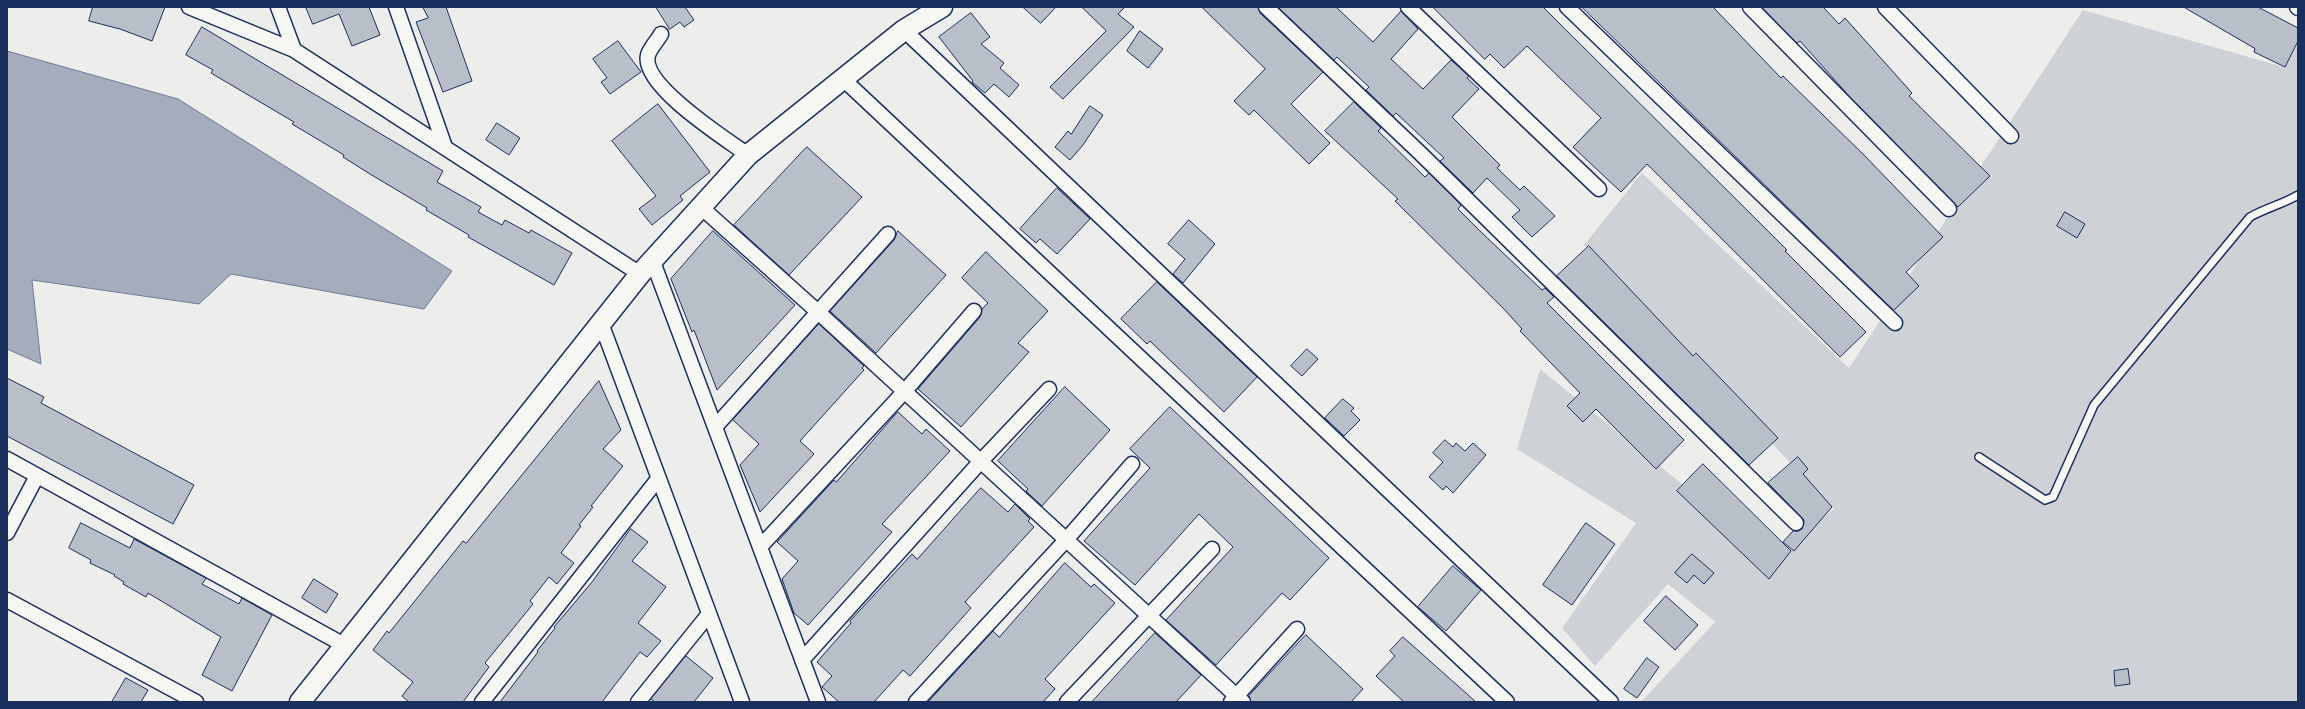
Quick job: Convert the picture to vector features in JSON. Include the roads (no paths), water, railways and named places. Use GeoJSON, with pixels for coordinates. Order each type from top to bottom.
{"type":"FeatureCollection","features":[{"type":"Feature","properties":{"kind":"street"},"geometry":{"type":"LineString","coordinates":[[189,7],[294,50],[445,147],[646,268],[715,427],[818,702]]}},
{"type":"Feature","properties":{"kind":"street"},"geometry":{"type":"LineString","coordinates":[[278,7],[294,50]]}},
{"type":"Feature","properties":{"kind":"street"},"geometry":{"type":"LineString","coordinates":[[396,7],[445,147]]}},
{"type":"Feature","properties":{"kind":"street"},"geometry":{"type":"LineString","coordinates":[[300,702],[646,268],[702,208],[748,155],[842,78],[904,30],[942,7]]}},
{"type":"Feature","properties":{"kind":"street"},"geometry":{"type":"LineString","coordinates":[[1266,7],[1414,148],[1796,523]]}},
{"type":"Feature","properties":{"kind":"street"},"geometry":{"type":"LineString","coordinates":[[1408,7],[1599,189]]}},
{"type":"Feature","properties":{"kind":"street"},"geometry":{"type":"LineString","coordinates":[[1567,7],[1895,323]]}},
{"type":"Feature","properties":{"kind":"street"},"geometry":{"type":"LineString","coordinates":[[1750,7],[1949,209]]}},
{"type":"Feature","properties":{"kind":"street"},"geometry":{"type":"LineString","coordinates":[[1885,7],[2012,136]]}},
{"type":"Feature","properties":{"kind":"street"},"geometry":{"type":"LineString","coordinates":[[904,30],[1611,702]]}},
{"type":"Feature","properties":{"kind":"street"},"geometry":{"type":"LineString","coordinates":[[662,34],[648,55],[648,65],[660,86],[681,105],[748,155]]}},
{"type":"Feature","properties":{"kind":"street"},"geometry":{"type":"LineString","coordinates":[[842,78],[1507,702]]}},
{"type":"Feature","properties":{"kind":"street"},"geometry":{"type":"LineString","coordinates":[[702,208],[981,461],[1149,616],[1237,700],[1297,629]]}},
{"type":"Feature","properties":{"kind":"street"},"geometry":{"type":"LineString","coordinates":[[715,427],[888,234]]}},
{"type":"Feature","properties":{"kind":"street"},"geometry":{"type":"LineString","coordinates":[[760,547],[904,392],[974,311]]}},
{"type":"Feature","properties":{"kind":"street"},"geometry":{"type":"LineString","coordinates":[[601,323],[742,702]]}},
{"type":"Feature","properties":{"kind":"street"},"geometry":{"type":"LineString","coordinates":[[802,660],[981,461],[1049,389]]}},
{"type":"Feature","properties":{"kind":"street"},"geometry":{"type":"LineString","coordinates":[[7,460],[344,645]]}},
{"type":"Feature","properties":{"kind":"street"},"geometry":{"type":"LineString","coordinates":[[916,702],[1066,540],[1132,464]]}},
{"type":"Feature","properties":{"kind":"street"},"geometry":{"type":"LineString","coordinates":[[7,532],[37,476]]}},
{"type":"Feature","properties":{"kind":"street"},"geometry":{"type":"LineString","coordinates":[[482,702],[658,479]]}},
{"type":"Feature","properties":{"kind":"street"},"geometry":{"type":"LineString","coordinates":[[1067,702],[1212,549]]}},
{"type":"Feature","properties":{"kind":"street"},"geometry":{"type":"LineString","coordinates":[[7,600],[196,702]]}},
{"type":"Feature","properties":{"kind":"street"},"geometry":{"type":"LineString","coordinates":[[638,702],[709,614]]}},
{"type":"Feature","properties":{"kind":"lane"},"geometry":{"type":"LineString","coordinates":[[1979,456],[2045,500],[2053,497],[2094,405],[2250,217],[2268,207],[2286,202],[2298,195]]}},
{"type":"Feature","properties":{"kind":"water"},"geometry":{"type":"Polygon","coordinates":[[[7,51],[178,99],[452,271],[424,309],[231,274],[199,304],[32,280],[41,364],[7,349],[7,51]]]}}]}
